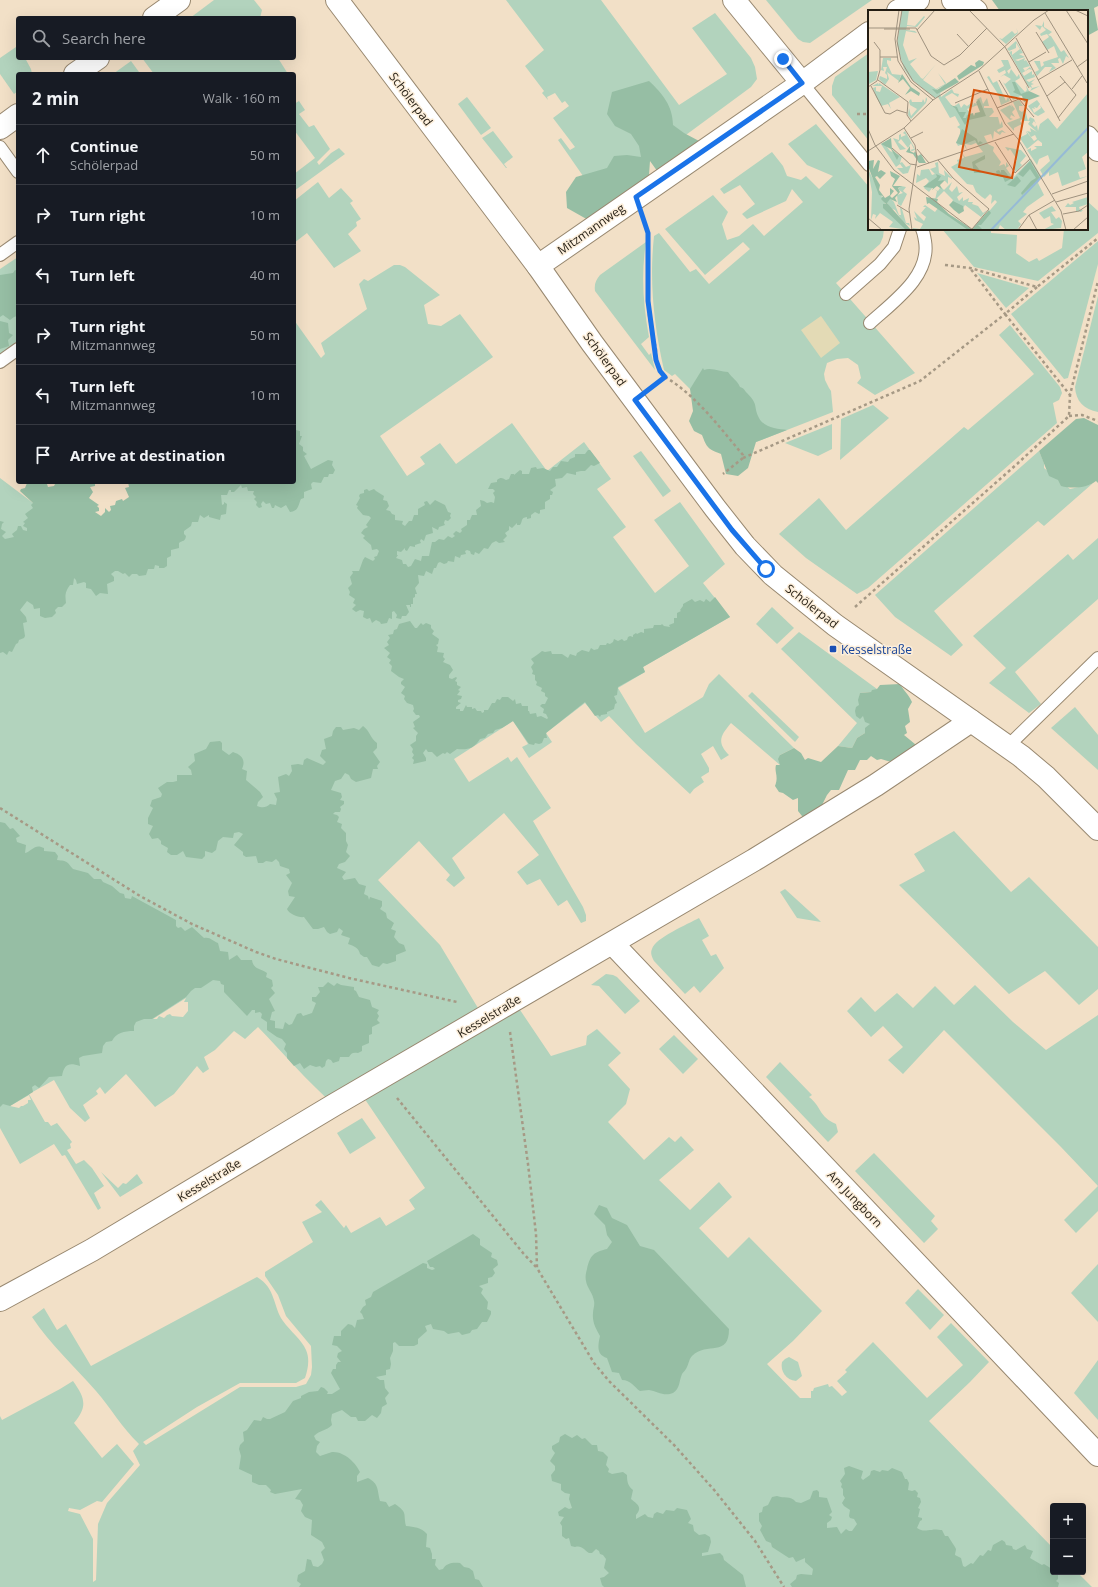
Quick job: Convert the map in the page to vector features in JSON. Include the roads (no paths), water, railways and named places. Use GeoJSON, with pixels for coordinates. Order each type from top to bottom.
{"type":"FeatureCollection","features":[{"type":"Feature","properties":{"kind":"street"},"geometry":{"type":"LineString","coordinates":[[157,16],[179,0]]}},
{"type":"Feature","properties":{"kind":"street","name":"Schölerpad"},"geometry":{"type":"LineString","coordinates":[[337,0],[538,266],[592,343],[702,492],[759,562],[835,625],[1008,746],[1046,777],[1098,829]]}},
{"type":"Feature","properties":{"kind":"street"},"geometry":{"type":"LineString","coordinates":[[734,0],[802,83]]}},
{"type":"Feature","properties":{"kind":"street"},"geometry":{"type":"LineString","coordinates":[[900,10],[918,0]]}},
{"type":"Feature","properties":{"kind":"street"},"geometry":{"type":"LineString","coordinates":[[953,0],[970,6],[975,10]]}},
{"type":"Feature","properties":{"kind":"street","name":"Mitzmannweg"},"geometry":{"type":"LineString","coordinates":[[538,266],[802,83],[868,34]]}},
{"type":"Feature","properties":{"kind":"street"},"geometry":{"type":"LineString","coordinates":[[78,72],[95,60]]}},
{"type":"Feature","properties":{"kind":"street"},"geometry":{"type":"LineString","coordinates":[[0,128],[16,116]]}},
{"type":"Feature","properties":{"kind":"street"},"geometry":{"type":"LineString","coordinates":[[1088,138],[1098,150]]}},
{"type":"Feature","properties":{"kind":"street","name":"Kesselstraße"},"geometry":{"type":"LineString","coordinates":[[0,1300],[92,1250],[495,1011],[613,944],[754,860],[870,788],[971,721]]}},
{"type":"Feature","properties":{"kind":"street","name":"Am Jungborn"},"geometry":{"type":"LineString","coordinates":[[613,944],[1098,1455]]}},
{"type":"Feature","properties":{"kind":"lane"},"geometry":{"type":"LineString","coordinates":[[802,83],[868,164]]}},
{"type":"Feature","properties":{"kind":"lane"},"geometry":{"type":"LineString","coordinates":[[0,148],[16,169]]}},
{"type":"Feature","properties":{"kind":"lane"},"geometry":{"type":"LineString","coordinates":[[846,294],[880,264],[894,247],[900,230]]}},
{"type":"Feature","properties":{"kind":"lane"},"geometry":{"type":"LineString","coordinates":[[870,322],[900,296],[915,279],[925,262],[926,246],[923,230]]}},
{"type":"Feature","properties":{"kind":"lane"},"geometry":{"type":"LineString","coordinates":[[0,255],[16,243]]}},
{"type":"Feature","properties":{"kind":"lane"},"geometry":{"type":"LineString","coordinates":[[0,362],[16,350]]}},
{"type":"Feature","properties":{"kind":"lane"},"geometry":{"type":"LineString","coordinates":[[1008,746],[1098,658]]}},
{"type":"Feature","properties":{"kind":"place","name":"Kesselstraße"},"geometry":{"type":"Point","coordinates":[833,649]}}]}
